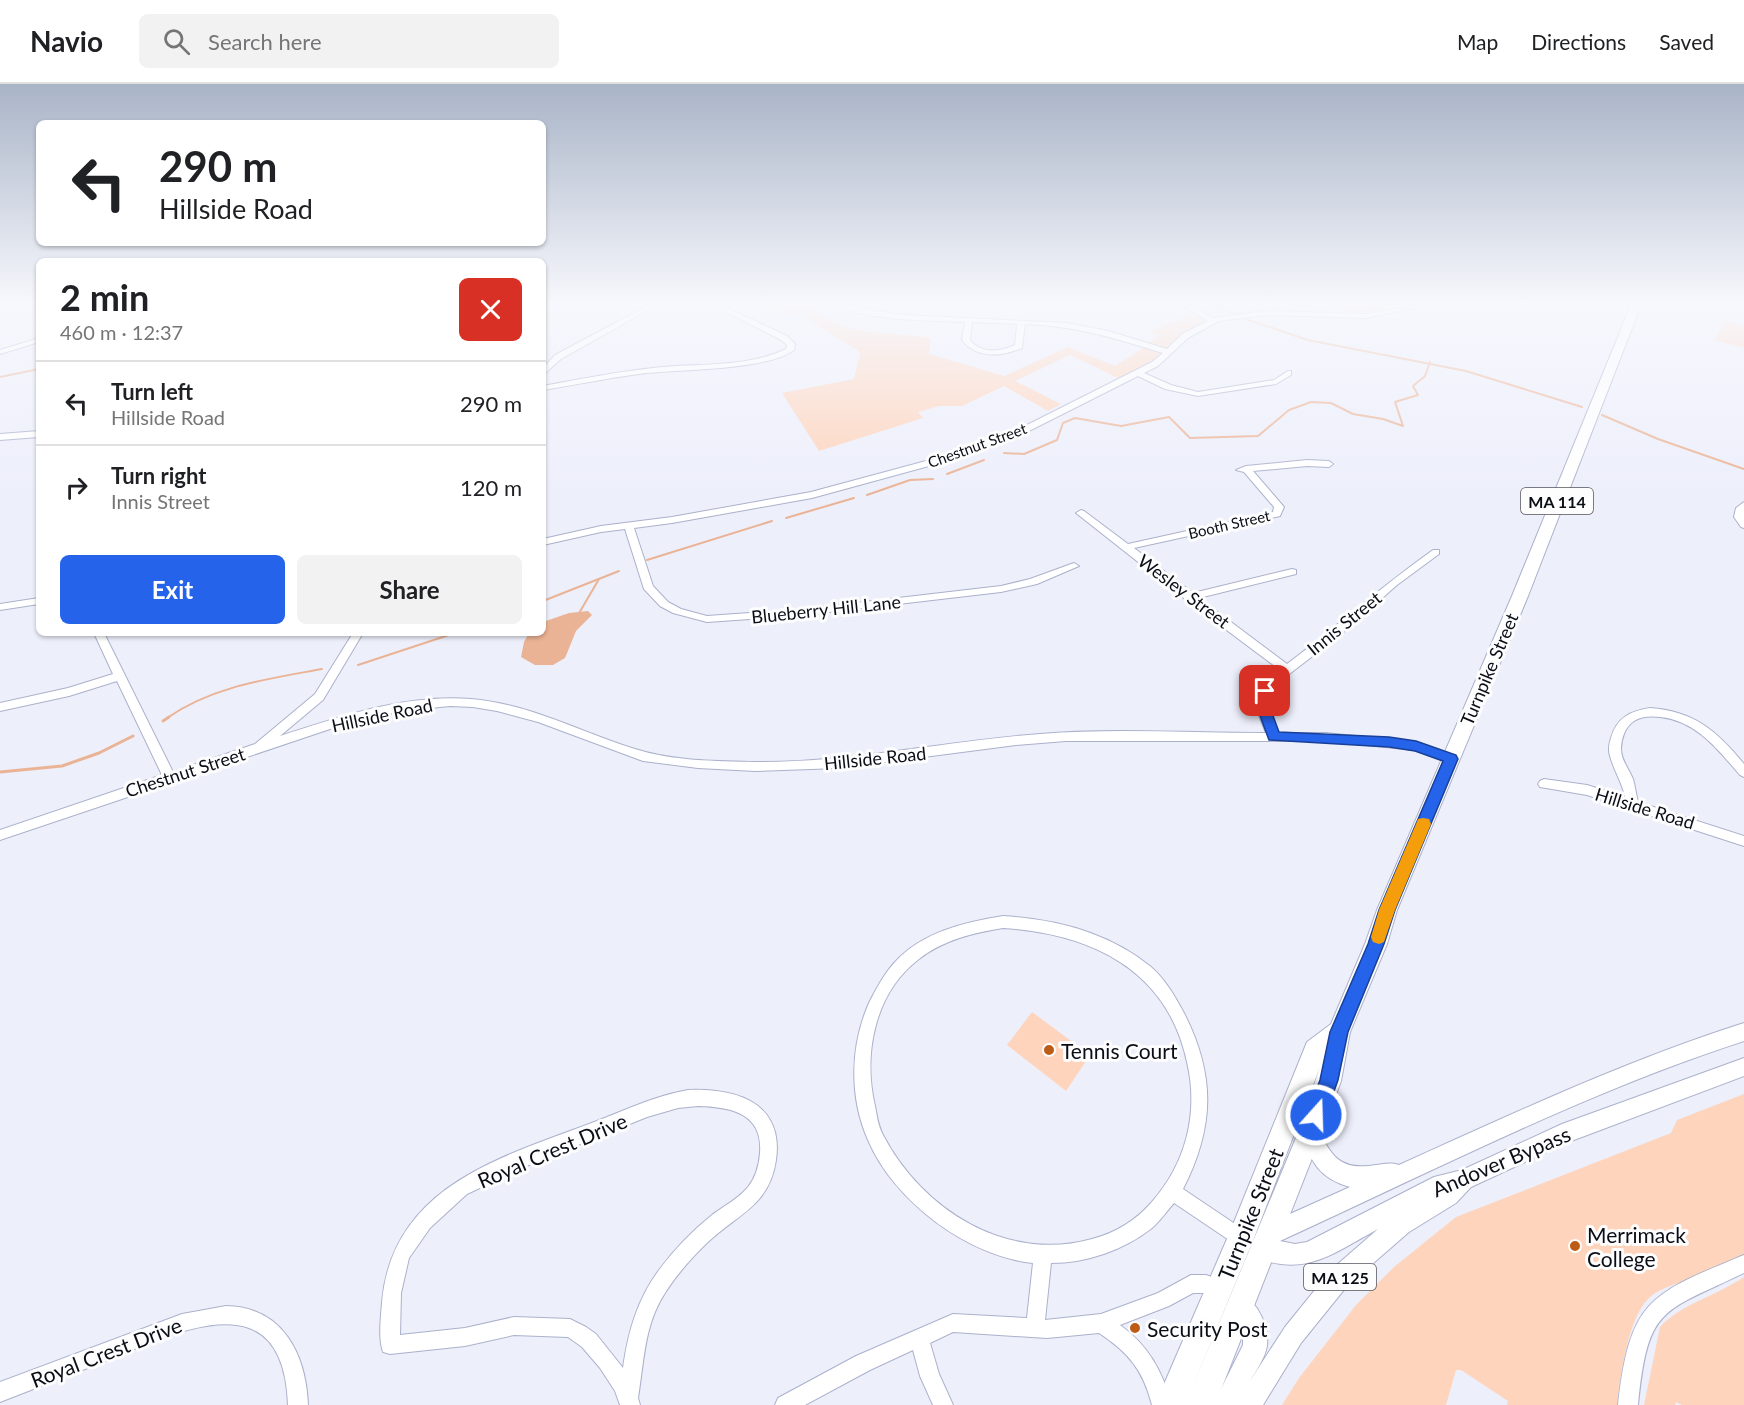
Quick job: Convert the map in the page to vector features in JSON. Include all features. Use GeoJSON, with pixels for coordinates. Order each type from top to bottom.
{"type":"FeatureCollection","features":[{"type":"Feature","properties":{"kind":"highway","name":"Turnpike Street"},"geometry":{"type":"LineString","coordinates":[[1170,1405],[1219,1288],[1258,1241],[1310,1132],[1329,1080],[1339,1032],[1376,944],[1387,910],[1520,596],[1611,367]]}},
{"type":"Feature","properties":{"kind":"highway","name":"Turnpike Street"},"geometry":{"type":"LineString","coordinates":[[1200,1405],[1241,1306],[1315,1050],[1339,1032]]}},
{"type":"Feature","properties":{"kind":"highway"},"geometry":{"type":"LineString","coordinates":[[1219,1288],[1241,1306]]}},
{"type":"Feature","properties":{"kind":"main road","name":"Andover Bypass"},"geometry":{"type":"LineString","coordinates":[[1258,1241],[1590,1089],[1679,1053],[1744,1032]]}},
{"type":"Feature","properties":{"kind":"main road","name":"Andover Bypass"},"geometry":{"type":"LineString","coordinates":[[1258,1241],[1295,1255],[1309,1253],[1442,1185],[1464,1180],[1562,1134],[1744,1066]]}},
{"type":"Feature","properties":{"kind":"main road"},"geometry":{"type":"LineString","coordinates":[[1310,1132],[1322,1159],[1333,1170],[1346,1177],[1362,1179],[1415,1169]]}},
{"type":"Feature","properties":{"kind":"main road","name":"MA 125"},"geometry":{"type":"LineString","coordinates":[[1249,1405],[1293,1335],[1339,1278],[1401,1224],[1448,1195],[1464,1180]]}},
{"type":"Feature","properties":{"kind":"main road"},"geometry":{"type":"LineString","coordinates":[[1225,1405],[1255,1347],[1254,1326],[1241,1306]]}},
{"type":"Feature","properties":{"kind":"street"},"geometry":{"type":"LineString","coordinates":[[546,387],[681,367]]}},
{"type":"Feature","properties":{"kind":"street","name":"Chestnut Street"},"geometry":{"type":"LineString","coordinates":[[546,541],[581,533],[821,493],[966,453],[1016,433],[1150,367]]}},
{"type":"Feature","properties":{"kind":"street"},"geometry":{"type":"LineString","coordinates":[[1138,373],[1168,387],[1198,394],[1276,382],[1288,373]]}},
{"type":"Feature","properties":{"kind":"street"},"geometry":{"type":"LineString","coordinates":[[0,437],[36,434]]}},
{"type":"Feature","properties":{"kind":"street","name":"Booth Street"},"geometry":{"type":"LineString","coordinates":[[1126,547],[1277,514],[1280,507],[1243,470],[1307,463],[1329,464]]}},
{"type":"Feature","properties":{"kind":"street"},"geometry":{"type":"LineString","coordinates":[[1744,506],[1738,517],[1744,525]]}},
{"type":"Feature","properties":{"kind":"street","name":"Wesley Street"},"geometry":{"type":"LineString","coordinates":[[1081,513],[1286,669]]}},
{"type":"Feature","properties":{"kind":"street","name":"Blueberry Hill Lane"},"geometry":{"type":"LineString","coordinates":[[629,526],[648,587],[664,604],[677,611],[707,619],[795,613],[1001,589],[1044,578],[1074,566]]}},
{"type":"Feature","properties":{"kind":"street","name":"Innis Street"},"geometry":{"type":"LineString","coordinates":[[1274,737],[1264,716],[1263,698],[1270,683],[1330,637],[1393,583],[1436,552]]}},
{"type":"Feature","properties":{"kind":"street"},"geometry":{"type":"LineString","coordinates":[[1189,597],[1292,572]]}},
{"type":"Feature","properties":{"kind":"street"},"geometry":{"type":"LineString","coordinates":[[0,607],[36,601]]}},
{"type":"Feature","properties":{"kind":"street"},"geometry":{"type":"LineString","coordinates":[[100,636],[169,777]]}},
{"type":"Feature","properties":{"kind":"street","name":"Chestnut Street"},"geometry":{"type":"LineString","coordinates":[[0,835],[259,747],[300,714],[325,690],[356,636]]}},
{"type":"Feature","properties":{"kind":"street"},"geometry":{"type":"LineString","coordinates":[[0,707],[69,692],[120,676]]}},
{"type":"Feature","properties":{"kind":"street","name":"Hillside Road"},"geometry":{"type":"LineString","coordinates":[[259,747],[396,708],[452,702],[541,718],[644,756],[734,765],[843,763],[1043,738],[1274,737],[1389,742],[1416,746],[1451,759]]}},
{"type":"Feature","properties":{"kind":"street"},"geometry":{"type":"LineString","coordinates":[[1632,803],[1629,788],[1617,762],[1615,749],[1616,738],[1623,725],[1628,717],[1636,713],[1665,714],[1702,729],[1715,738],[1744,772]]}},
{"type":"Feature","properties":{"kind":"street","name":"Hillside Road"},"geometry":{"type":"LineString","coordinates":[[300,714],[301,729],[308,733]]}},
{"type":"Feature","properties":{"kind":"street","name":"Hillside Road"},"geometry":{"type":"LineString","coordinates":[[1544,784],[1587,790],[1744,841]]}},
{"type":"Feature","properties":{"kind":"street"},"geometry":{"type":"LineString","coordinates":[[1004,922],[1031,923],[1059,928],[1090,938],[1118,952],[1148,974],[1184,1023],[1195,1052],[1201,1083],[1201,1113],[1185,1170],[1173,1192],[1144,1223],[1112,1242],[1075,1253],[1043,1254],[1001,1248],[969,1233],[940,1214],[914,1190],[892,1164],[875,1136],[861,1074],[862,1045],[869,1018],[901,965],[922,948],[946,935],[973,926],[1004,922]]}},
{"type":"Feature","properties":{"kind":"street","name":"Royal Crest Drive"},"geometry":{"type":"LineString","coordinates":[[711,1098],[735,1103],[754,1114],[765,1126],[768,1156],[761,1187],[751,1199],[711,1227],[690,1248],[669,1270],[650,1300],[641,1332],[629,1402],[607,1360],[578,1331],[570,1328],[514,1326],[465,1337],[390,1345],[391,1305],[397,1268],[407,1244],[432,1214],[458,1190],[510,1164],[678,1100],[711,1098]]}},
{"type":"Feature","properties":{"kind":"street"},"geometry":{"type":"LineString","coordinates":[[1173,1192],[1258,1241]]}},
{"type":"Feature","properties":{"kind":"street"},"geometry":{"type":"LineString","coordinates":[[1035,1328],[1043,1254]]}},
{"type":"Feature","properties":{"kind":"street"},"geometry":{"type":"LineString","coordinates":[[1628,1405],[1637,1348],[1645,1324],[1653,1313],[1678,1294],[1744,1264]]}},
{"type":"Feature","properties":{"kind":"street"},"geometry":{"type":"LineString","coordinates":[[785,1405],[863,1363],[953,1323],[1035,1328],[1101,1323],[1163,1300],[1191,1284],[1206,1284],[1219,1288]]}},
{"type":"Feature","properties":{"kind":"street","name":"Royal Crest Drive"},"geometry":{"type":"LineString","coordinates":[[0,1392],[182,1323],[202,1318],[243,1316],[268,1329],[282,1344],[290,1357],[298,1383],[298,1405]]}},
{"type":"Feature","properties":{"kind":"street"},"geometry":{"type":"LineString","coordinates":[[1101,1323],[1125,1338],[1142,1355],[1152,1374],[1162,1405]]}},
{"type":"Feature","properties":{"kind":"street"},"geometry":{"type":"LineString","coordinates":[[919,1337],[930,1376],[943,1405]]}},
{"type":"Feature","properties":{"kind":"shaded area"},"geometry":{"type":"Polygon","coordinates":[[[857,367],[972,367],[1004,376],[1025,367],[1045,367],[1015,381],[1061,404],[1048,411],[1004,386],[962,406],[939,406],[918,412],[923,418],[819,451],[782,393],[854,379],[857,367]]]}},
{"type":"Feature","properties":{"kind":"shaded area"},"geometry":{"type":"Polygon","coordinates":[[[1094,367],[1142,367],[1120,379],[1094,367]]]}},
{"type":"Feature","properties":{"kind":"shaded area"},"geometry":{"type":"Polygon","coordinates":[[[588,611],[592,615],[576,631],[565,658],[553,665],[535,665],[521,657],[527,636],[546,636],[546,621],[569,613],[588,611]]]}},
{"type":"Feature","properties":{"kind":"shaded area","name":"Tennis Court"},"geometry":{"type":"Polygon","coordinates":[[[1032,1012],[1090,1055],[1066,1091],[1007,1045],[1032,1012]]]}},
{"type":"Feature","properties":{"kind":"shaded area","name":"Merrimack College"},"geometry":{"type":"Polygon","coordinates":[[[1744,1094],[1744,1256],[1707,1275],[1661,1290],[1648,1299],[1641,1308],[1630,1334],[1617,1405],[1507,1405],[1508,1401],[1461,1370],[1456,1370],[1446,1405],[1282,1405],[1299,1378],[1356,1305],[1394,1267],[1456,1217],[1671,1133],[1677,1120],[1744,1094]]]}},
{"type":"Feature","properties":{"kind":"shaded area"},"geometry":{"type":"Polygon","coordinates":[[[1744,1277],[1744,1405],[1682,1405],[1676,1402],[1675,1405],[1644,1405],[1660,1327],[1678,1312],[1744,1277]]]}},
{"type":"Feature","properties":{"kind":"waterway"},"geometry":{"type":"LineString","coordinates":[[1004,453],[1024,454],[1057,440],[1063,423],[1075,418],[1121,426],[1169,417],[1190,438],[1258,436],[1289,410],[1311,402],[1331,403],[1353,414],[1383,419],[1403,426],[1395,402],[1418,395],[1413,386],[1425,376],[1428,367]]}},
{"type":"Feature","properties":{"kind":"waterway"},"geometry":{"type":"LineString","coordinates":[[1444,367],[1466,371],[1582,407]]}},
{"type":"Feature","properties":{"kind":"waterway"},"geometry":{"type":"LineString","coordinates":[[0,377],[36,370]]}},
{"type":"Feature","properties":{"kind":"waterway"},"geometry":{"type":"LineString","coordinates":[[1602,415],[1658,439],[1744,469]]}},
{"type":"Feature","properties":{"kind":"waterway"},"geometry":{"type":"LineString","coordinates":[[947,474],[984,460]]}},
{"type":"Feature","properties":{"kind":"waterway"},"geometry":{"type":"LineString","coordinates":[[867,495],[910,480],[933,479]]}},
{"type":"Feature","properties":{"kind":"waterway"},"geometry":{"type":"LineString","coordinates":[[786,518],[854,498]]}},
{"type":"Feature","properties":{"kind":"waterway"},"geometry":{"type":"LineString","coordinates":[[647,560],[772,521]]}},
{"type":"Feature","properties":{"kind":"waterway"},"geometry":{"type":"LineString","coordinates":[[546,600],[619,571]]}},
{"type":"Feature","properties":{"kind":"waterway"},"geometry":{"type":"LineString","coordinates":[[578,615],[599,579]]}},
{"type":"Feature","properties":{"kind":"waterway"},"geometry":{"type":"LineString","coordinates":[[358,665],[446,636]]}},
{"type":"Feature","properties":{"kind":"waterway"},"geometry":{"type":"LineString","coordinates":[[167,718],[203,698],[222,691],[261,680],[322,669]]}},
{"type":"Feature","properties":{"kind":"waterway"},"geometry":{"type":"LineString","coordinates":[[163,721],[169,717]]}},
{"type":"Feature","properties":{"kind":"waterway"},"geometry":{"type":"LineString","coordinates":[[0,772],[62,766],[99,753],[133,736]]}},
{"type":"Feature","properties":{"kind":"slow traffic"},"geometry":{"type":"LineString","coordinates":[[1379,937],[1387,910],[1423,824]]}},
{"type":"Feature","properties":{"kind":"place","name":"Tennis Court"},"geometry":{"type":"Point","coordinates":[1049,1050]}},
{"type":"Feature","properties":{"kind":"place","name":"Merrimack College"},"geometry":{"type":"Point","coordinates":[1575,1246]}},
{"type":"Feature","properties":{"kind":"place","name":"Security Post"},"geometry":{"type":"Point","coordinates":[1135,1328]}},
{"type":"Feature","properties":{"kind":"route"},"geometry":{"type":"LineString","coordinates":[[1265,691],[1262,705],[1264,716],[1274,737],[1325,737],[1389,742],[1416,746],[1451,759],[1387,910],[1383,927],[1339,1032],[1329,1080],[1316,1115]]}}]}
